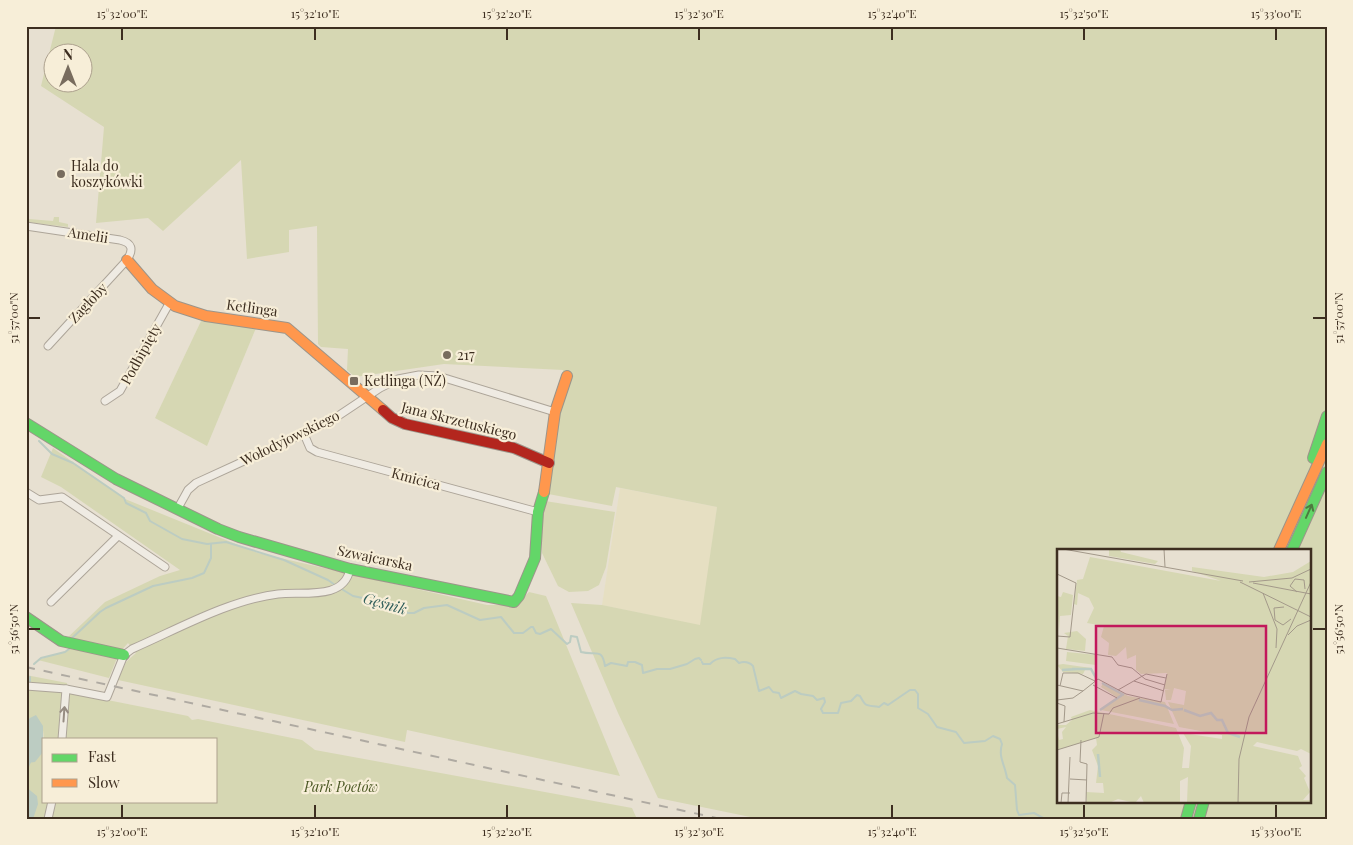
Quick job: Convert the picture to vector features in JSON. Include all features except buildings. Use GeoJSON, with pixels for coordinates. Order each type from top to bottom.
{"type":"FeatureCollection","features":[{"type":"Feature","properties":{"kind":"main road","name":"Ketlinga"},"geometry":{"type":"LineString","coordinates":[[128,260],[156,293],[187,310],[232,320],[275,324],[287,328],[366,397]]}},
{"type":"Feature","properties":{"kind":"main road","name":"Szwajcarska"},"geometry":{"type":"LineString","coordinates":[[26,423],[107,474],[218,529],[239,537],[350,569],[514,602],[519,596],[534,558],[538,512],[543,497],[549,463],[555,412],[567,376]]}},
{"type":"Feature","properties":{"kind":"main road","name":"Jana Skrzetuskiego"},"geometry":{"type":"LineString","coordinates":[[366,397],[392,418],[405,424],[514,448],[549,463]]}},
{"type":"Feature","properties":{"kind":"main road"},"geometry":{"type":"LineString","coordinates":[[1303,494],[1327,416]]}},
{"type":"Feature","properties":{"kind":"main road"},"geometry":{"type":"LineString","coordinates":[[1279,549],[1327,444]]}},
{"type":"Feature","properties":{"kind":"main road"},"geometry":{"type":"LineString","coordinates":[[1292,549],[1327,472]]}},
{"type":"Feature","properties":{"kind":"main road"},"geometry":{"type":"LineString","coordinates":[[26,617],[55,638],[69,643],[124,655]]}},
{"type":"Feature","properties":{"kind":"main road"},"geometry":{"type":"LineString","coordinates":[[1186,819],[1191,802]]}},
{"type":"Feature","properties":{"kind":"main road"},"geometry":{"type":"LineString","coordinates":[[1199,819],[1204,802]]}},
{"type":"Feature","properties":{"kind":"street","name":"Amelii"},"geometry":{"type":"LineString","coordinates":[[26,226],[129,243],[132,246],[132,251],[128,260]]}},
{"type":"Feature","properties":{"kind":"street","name":"Zagłoby"},"geometry":{"type":"LineString","coordinates":[[48,346],[128,260]]}},
{"type":"Feature","properties":{"kind":"street","name":"Podbipięty"},"geometry":{"type":"LineString","coordinates":[[105,401],[120,391],[170,302]]}},
{"type":"Feature","properties":{"kind":"street","name":"Wołodyjowskiego"},"geometry":{"type":"LineString","coordinates":[[178,508],[190,488],[196,483],[330,422],[366,397],[398,379],[419,375],[438,376],[555,412]]}},
{"type":"Feature","properties":{"kind":"street","name":"Kmicica"},"geometry":{"type":"LineString","coordinates":[[304,434],[310,448],[316,452],[538,512]]}},
{"type":"Feature","properties":{"kind":"street"},"geometry":{"type":"LineString","coordinates":[[26,492],[39,500],[62,497],[165,567]]}},
{"type":"Feature","properties":{"kind":"street"},"geometry":{"type":"LineString","coordinates":[[51,602],[118,536]]}},
{"type":"Feature","properties":{"kind":"street"},"geometry":{"type":"LineString","coordinates":[[26,686],[66,689],[107,697],[124,655],[132,649],[214,613],[254,598],[278,594],[328,592],[343,584],[350,569]]}},
{"type":"Feature","properties":{"kind":"street"},"geometry":{"type":"LineString","coordinates":[[62,738],[66,689]]}},
{"type":"Feature","properties":{"kind":"street"},"geometry":{"type":"LineString","coordinates":[[48,819],[52,802]]}},
{"type":"Feature","properties":{"kind":"shaded area"},"geometry":{"type":"Polygon","coordinates":[[[620,488],[717,507],[701,626],[602,605],[620,488]]]}},
{"type":"Feature","properties":{"kind":"shaded area"},"geometry":{"type":"Polygon","coordinates":[[[36,715],[43,726],[42,753],[35,762],[27,763],[26,720],[36,715]]]}},
{"type":"Feature","properties":{"kind":"shaded area"},"geometry":{"type":"Polygon","coordinates":[[[26,787],[37,796],[38,804],[33,819],[26,819],[26,787]]]}},
{"type":"Feature","properties":{"kind":"green space"},"geometry":{"type":"Polygon","coordinates":[[[56,26],[1327,26],[1327,819],[760,819],[658,798],[618,713],[571,603],[602,605],[700,625],[717,507],[616,487],[612,506],[543,493],[563,370],[444,364],[355,377],[347,370],[348,349],[321,347],[318,344],[317,226],[289,230],[289,252],[247,259],[241,160],[163,231],[148,218],[96,223],[104,127],[50,92],[92,92],[92,42],[52,42],[56,26]]]}},
{"type":"Feature","properties":{"kind":"green space"},"geometry":{"type":"Polygon","coordinates":[[[26,213],[29,214],[29,219],[53,221],[54,217],[59,217],[59,222],[68,224],[68,227],[26,222],[26,213]]]}},
{"type":"Feature","properties":{"kind":"green space"},"geometry":{"type":"Polygon","coordinates":[[[202,319],[256,328],[207,446],[155,418],[202,319]]]}},
{"type":"Feature","properties":{"kind":"green space"},"geometry":{"type":"Polygon","coordinates":[[[53,448],[125,499],[258,553],[487,605],[516,605],[529,592],[546,596],[620,776],[407,730],[405,742],[118,680],[126,662],[136,653],[128,643],[119,653],[109,678],[38,660],[69,650],[65,640],[105,602],[160,576],[180,570],[61,487],[41,477],[53,448]]]}},
{"type":"Feature","properties":{"kind":"green space"},"geometry":{"type":"Polygon","coordinates":[[[545,501],[615,512],[606,567],[599,585],[588,591],[569,592],[558,586],[542,553],[541,515],[545,501]]]}},
{"type":"Feature","properties":{"kind":"green space"},"geometry":{"type":"Polygon","coordinates":[[[26,675],[67,683],[66,688],[26,685],[26,675]]]}},
{"type":"Feature","properties":{"kind":"green space","name":"Park Poetów"},"geometry":{"type":"Polygon","coordinates":[[[26,689],[62,691],[188,716],[192,720],[198,719],[302,740],[315,750],[632,808],[637,819],[26,819],[26,730],[27,738],[42,751],[42,802],[218,802],[218,738],[44,738],[42,727],[35,720],[29,718],[26,720],[26,689]]]}},
{"type":"Feature","properties":{"kind":"waterway","name":"Gęśnik"},"geometry":{"type":"LineString","coordinates":[[39,441],[52,454],[73,463],[124,498],[126,503],[146,513],[150,521],[182,539],[207,544],[226,542],[284,560],[335,585]]}},
{"type":"Feature","properties":{"kind":"waterway"},"geometry":{"type":"LineString","coordinates":[[71,639],[106,608],[153,586],[192,578],[204,573],[211,558],[211,544]]}},
{"type":"Feature","properties":{"kind":"waterway","name":"Gęśnik"},"geometry":{"type":"LineString","coordinates":[[340,588],[353,596],[382,602],[408,613],[414,613],[424,608],[447,605],[480,620],[501,617],[514,633],[523,633],[531,627],[533,627],[536,633],[540,634],[551,629],[567,644],[570,642],[571,636],[577,637],[581,652],[600,654],[605,666],[611,663],[627,666],[628,662],[635,662],[642,665],[643,673],[657,669],[670,669],[699,658],[701,660]]}},
{"type":"Feature","properties":{"kind":"waterway"},"geometry":{"type":"LineString","coordinates":[[34,664],[41,658],[65,652],[69,649],[69,646]]}},
{"type":"Feature","properties":{"kind":"waterway","name":"Gęśnik"},"geometry":{"type":"LineString","coordinates":[[702,662],[703,664],[710,664],[715,660],[725,658],[735,659],[739,663],[748,663],[753,666],[759,691],[769,687],[773,692],[779,693],[781,698],[795,691],[813,696],[817,700],[824,698],[825,702],[821,709],[823,713],[838,713],[841,703],[851,701],[857,695],[860,696],[866,705],[879,707],[884,703],[888,705],[910,690],[915,690],[918,694],[918,708],[928,714],[937,727],[956,732],[964,743],[985,741],[993,736],[1000,739],[1002,744],[1001,757],[1007,778],[1015,785],[1019,815],[1034,813],[1045,819]]}},
{"type":"Feature","properties":{"kind":"waterway"},"geometry":{"type":"LineString","coordinates":[[30,677],[30,682]]}},
{"type":"Feature","properties":{"kind":"waterway"},"geometry":{"type":"LineString","coordinates":[[26,771],[30,762]]}},
{"type":"Feature","properties":{"kind":"railway"},"geometry":{"type":"LineString","coordinates":[[26,667],[721,819]]}},
{"type":"Feature","properties":{"kind":"traffic: fast"},"geometry":{"type":"LineString","coordinates":[[1313,458],[1327,416]]}},
{"type":"Feature","properties":{"kind":"traffic: fast"},"geometry":{"type":"LineString","coordinates":[[26,423],[116,479],[218,529],[239,537],[350,569],[514,602],[519,596],[535,558],[538,512],[544,492]]}},
{"type":"Feature","properties":{"kind":"traffic: fast"},"geometry":{"type":"LineString","coordinates":[[1292,549],[1327,472]]}},
{"type":"Feature","properties":{"kind":"traffic: fast"},"geometry":{"type":"LineString","coordinates":[[26,617],[61,641],[124,655]]}},
{"type":"Feature","properties":{"kind":"traffic: fast"},"geometry":{"type":"LineString","coordinates":[[1186,819],[1191,802]]}},
{"type":"Feature","properties":{"kind":"traffic: fast"},"geometry":{"type":"LineString","coordinates":[[1199,819],[1204,802]]}},
{"type":"Feature","properties":{"kind":"traffic: slow"},"geometry":{"type":"LineString","coordinates":[[127,260],[152,289],[175,306],[206,316],[287,328],[383,410]]}},
{"type":"Feature","properties":{"kind":"traffic: slow"},"geometry":{"type":"LineString","coordinates":[[544,492],[555,412],[567,376]]}},
{"type":"Feature","properties":{"kind":"traffic: slow"},"geometry":{"type":"LineString","coordinates":[[1279,549],[1327,444]]}},
{"type":"Feature","properties":{"kind":"traffic: jam"},"geometry":{"type":"LineString","coordinates":[[383,410],[392,418],[405,424],[514,448],[549,463]]}},
{"type":"Feature","properties":{"kind":"place","name":"Hala do koszykówki"},"geometry":{"type":"Point","coordinates":[61,174]}},
{"type":"Feature","properties":{"kind":"place","name":"217"},"geometry":{"type":"Point","coordinates":[447,355]}},
{"type":"Feature","properties":{"kind":"place","name":"Ketlinga (NŻ)"},"geometry":{"type":"Point","coordinates":[354,381]}}]}
